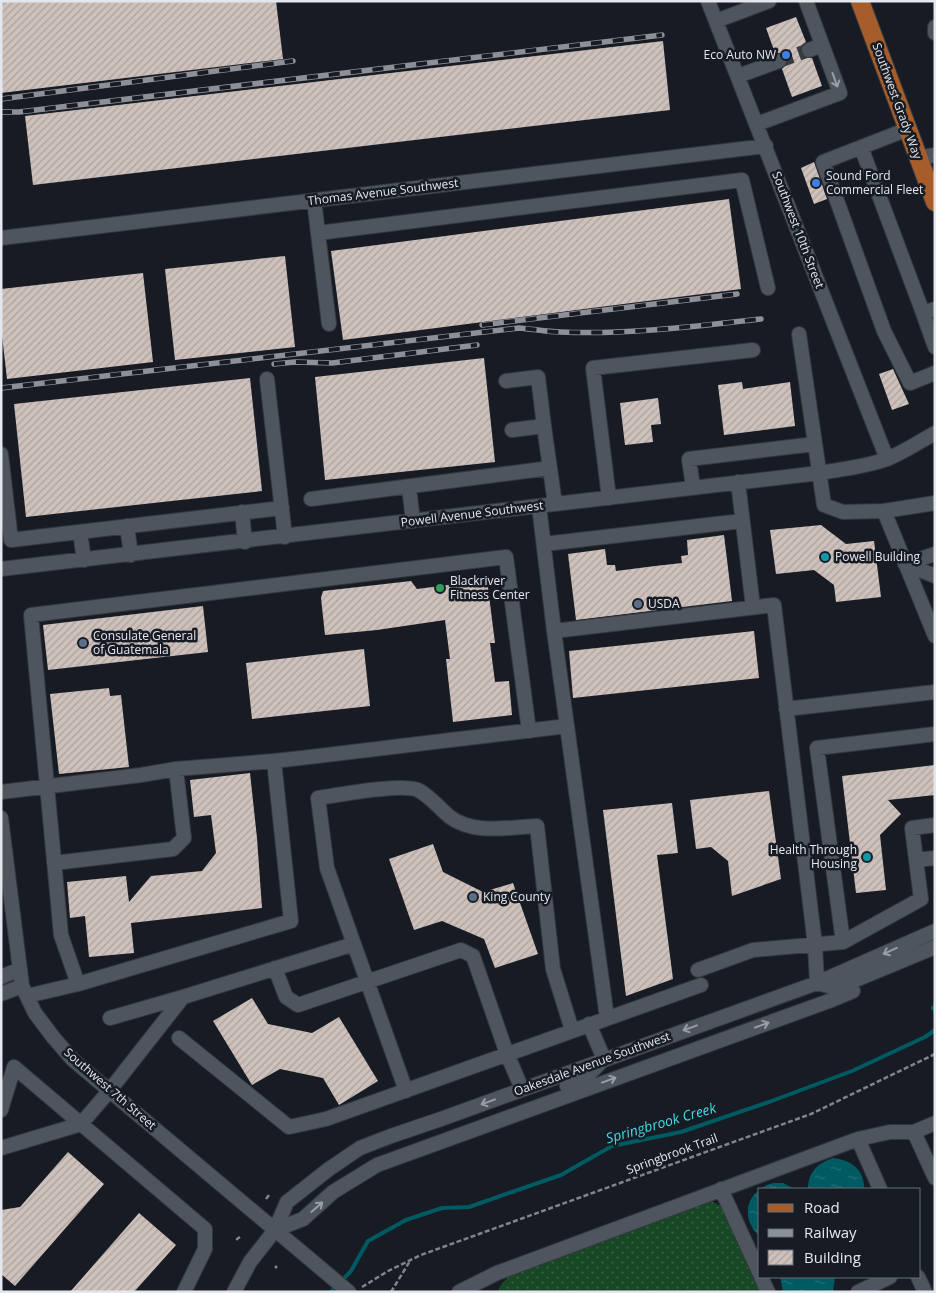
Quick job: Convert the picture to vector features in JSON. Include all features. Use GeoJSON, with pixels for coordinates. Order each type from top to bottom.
{"type":"FeatureCollection","features":[{"type":"Feature","properties":{"kind":"main road","name":"Southwest Grady Way"},"geometry":{"type":"LineString","coordinates":[[860,1],[908,129],[926,156],[935,202]]}},
{"type":"Feature","properties":{"kind":"street","name":"Southwest 10th Street"},"geometry":{"type":"LineString","coordinates":[[708,1],[887,459]]}},
{"type":"Feature","properties":{"kind":"street"},"geometry":{"type":"LineString","coordinates":[[716,21],[769,1]]}},
{"type":"Feature","properties":{"kind":"street"},"geometry":{"type":"LineString","coordinates":[[757,124],[840,93],[815,48],[806,1]]}},
{"type":"Feature","properties":{"kind":"street"},"geometry":{"type":"LineString","coordinates":[[935,27],[935,33]]}},
{"type":"Feature","properties":{"kind":"street"},"geometry":{"type":"LineString","coordinates":[[738,76],[779,61]]}},
{"type":"Feature","properties":{"kind":"street"},"geometry":{"type":"LineString","coordinates":[[908,129],[823,162],[884,331],[910,383],[935,373]]}},
{"type":"Feature","properties":{"kind":"street","name":"Thomas Avenue Southwest"},"geometry":{"type":"LineString","coordinates":[[1,238],[766,146]]}},
{"type":"Feature","properties":{"kind":"street"},"geometry":{"type":"LineString","coordinates":[[861,147],[929,311],[935,347]]}},
{"type":"Feature","properties":{"kind":"street"},"geometry":{"type":"LineString","coordinates":[[318,233],[742,180],[768,288]]}},
{"type":"Feature","properties":{"kind":"street"},"geometry":{"type":"LineString","coordinates":[[314,200],[329,324]]}},
{"type":"Feature","properties":{"kind":"street"},"geometry":{"type":"LineString","coordinates":[[799,334],[824,506],[843,512],[884,511],[935,503]]}},
{"type":"Feature","properties":{"kind":"street"},"geometry":{"type":"LineString","coordinates":[[609,498],[594,368],[753,350]]}},
{"type":"Feature","properties":{"kind":"street"},"geometry":{"type":"LineString","coordinates":[[506,381],[538,377],[555,504]]}},
{"type":"Feature","properties":{"kind":"street"},"geometry":{"type":"LineString","coordinates":[[267,378],[286,537]]}},
{"type":"Feature","properties":{"kind":"street"},"geometry":{"type":"LineString","coordinates":[[512,430],[544,426]]}},
{"type":"Feature","properties":{"kind":"street","name":"Powell Avenue Southwest"},"geometry":{"type":"LineString","coordinates":[[1,569],[245,542],[819,473],[862,466],[887,459],[935,433]]}},
{"type":"Feature","properties":{"kind":"street"},"geometry":{"type":"LineString","coordinates":[[693,487],[689,459],[815,444]]}},
{"type":"Feature","properties":{"kind":"street"},"geometry":{"type":"LineString","coordinates":[[1,454],[11,540],[282,508]]}},
{"type":"Feature","properties":{"kind":"street"},"geometry":{"type":"LineString","coordinates":[[312,499],[550,468]]}},
{"type":"Feature","properties":{"kind":"street"},"geometry":{"type":"LineString","coordinates":[[738,482],[753,608]]}},
{"type":"Feature","properties":{"kind":"street"},"geometry":{"type":"LineString","coordinates":[[409,486],[413,521]]}},
{"type":"Feature","properties":{"kind":"street"},"geometry":{"type":"LineString","coordinates":[[539,506],[554,631],[607,1018]]}},
{"type":"Feature","properties":{"kind":"street"},"geometry":{"type":"LineString","coordinates":[[884,511],[935,636]]}},
{"type":"Feature","properties":{"kind":"street"},"geometry":{"type":"LineString","coordinates":[[242,512],[245,542]]}},
{"type":"Feature","properties":{"kind":"street"},"geometry":{"type":"LineString","coordinates":[[544,544],[742,521]]}},
{"type":"Feature","properties":{"kind":"street"},"geometry":{"type":"LineString","coordinates":[[127,526],[131,555]]}},
{"type":"Feature","properties":{"kind":"street"},"geometry":{"type":"LineString","coordinates":[[80,532],[84,560]]}},
{"type":"Feature","properties":{"kind":"street"},"geometry":{"type":"LineString","coordinates":[[905,564],[935,554]]}},
{"type":"Feature","properties":{"kind":"street"},"geometry":{"type":"LineString","coordinates":[[78,984],[61,934],[31,615],[506,557],[529,731]]}},
{"type":"Feature","properties":{"kind":"street"},"geometry":{"type":"LineString","coordinates":[[905,564],[935,576]]}},
{"type":"Feature","properties":{"kind":"street"},"geometry":{"type":"LineString","coordinates":[[554,631],[774,605],[817,983],[836,988],[935,947]]}},
{"type":"Feature","properties":{"kind":"street"},"geometry":{"type":"LineString","coordinates":[[786,709],[935,692]]}},
{"type":"Feature","properties":{"kind":"street"},"geometry":{"type":"LineString","coordinates":[[1,792],[176,769],[274,760],[567,726]]}},
{"type":"Feature","properties":{"kind":"street"},"geometry":{"type":"LineString","coordinates":[[843,942],[817,748],[935,734]]}},
{"type":"Feature","properties":{"kind":"street"},"geometry":{"type":"LineString","coordinates":[[1,994],[78,984],[291,921],[274,760]]}},
{"type":"Feature","properties":{"kind":"street"},"geometry":{"type":"LineString","coordinates":[[54,863],[173,849],[184,838],[176,769]]}},
{"type":"Feature","properties":{"kind":"street"},"geometry":{"type":"LineString","coordinates":[[406,1091],[327,868],[318,798],[403,787],[418,790],[452,819],[468,827],[489,829],[537,826],[553,969],[572,1030]]}},
{"type":"Feature","properties":{"kind":"street","name":"Southwest 7th Street"},"geometry":{"type":"LineString","coordinates":[[1,818],[7,906],[25,991],[35,1013],[53,1037],[73,1060],[275,1230],[311,1259],[356,1290]]}},
{"type":"Feature","properties":{"kind":"street"},"geometry":{"type":"LineString","coordinates":[[698,970],[753,950],[843,942],[921,899],[912,828],[935,825]]}},
{"type":"Feature","properties":{"kind":"street"},"geometry":{"type":"LineString","coordinates":[[916,860],[935,858]]}},
{"type":"Feature","properties":{"kind":"street","name":"Oakesdale Avenue Southwest"},"geometry":{"type":"LineString","coordinates":[[234,1292],[250,1262],[275,1230],[287,1202],[329,1169],[360,1148],[817,983],[935,931]]}},
{"type":"Feature","properties":{"kind":"street"},"geometry":{"type":"LineString","coordinates":[[110,1018],[354,944]]}},
{"type":"Feature","properties":{"kind":"street"},"geometry":{"type":"LineString","coordinates":[[275,968],[286,997],[298,1004],[461,950],[473,956],[507,1054],[522,1089]]}},
{"type":"Feature","properties":{"kind":"street","name":"Oakesdale Avenue Southwest"},"geometry":{"type":"LineString","coordinates":[[275,1230],[303,1219],[333,1192],[377,1165],[829,1001],[935,954]]}},
{"type":"Feature","properties":{"kind":"street"},"geometry":{"type":"LineString","coordinates":[[1,977],[20,969]]}},
{"type":"Feature","properties":{"kind":"street"},"geometry":{"type":"LineString","coordinates":[[179,1038],[289,1127],[326,1119],[701,985]]}},
{"type":"Feature","properties":{"kind":"street"},"geometry":{"type":"LineString","coordinates":[[1,1148],[81,1124],[183,997]]}},
{"type":"Feature","properties":{"kind":"street"},"geometry":{"type":"LineString","coordinates":[[472,1130],[489,1115],[583,1080],[604,1059],[588,1024]]}},
{"type":"Feature","properties":{"kind":"street"},"geometry":{"type":"LineString","coordinates":[[1,1110],[14,1067],[205,1228],[206,1249],[184,1292]]}},
{"type":"Feature","properties":{"kind":"street"},"geometry":{"type":"LineString","coordinates":[[465,1291],[497,1273],[858,1139],[890,1132],[914,1132],[935,1123]]}},
{"type":"Feature","properties":{"kind":"street"},"geometry":{"type":"LineString","coordinates":[[914,1132],[935,1178]]}},
{"type":"Feature","properties":{"kind":"street"},"geometry":{"type":"LineString","coordinates":[[858,1139],[880,1188]]}},
{"type":"Feature","properties":{"kind":"street"},"geometry":{"type":"LineString","coordinates":[[720,1189],[758,1272]]}},
{"type":"Feature","properties":{"kind":"street"},"geometry":{"type":"LineString","coordinates":[[761,1278],[768,1292]]}},
{"type":"Feature","properties":{"kind":"street"},"geometry":{"type":"LineString","coordinates":[[858,1292],[888,1278]]}},
{"type":"Feature","properties":{"kind":"street"},"geometry":{"type":"LineString","coordinates":[[918,1278],[925,1292]]}},
{"type":"Feature","properties":{"kind":"path","name":"Springbrook Trail"},"geometry":{"type":"LineString","coordinates":[[356,1290],[411,1260],[538,1212],[811,1114],[935,1054]]}},
{"type":"Feature","properties":{"kind":"path"},"geometry":{"type":"LineString","coordinates":[[266,1199],[269,1195]]}},
{"type":"Feature","properties":{"kind":"path"},"geometry":{"type":"LineString","coordinates":[[240,1237],[237,1239],[240,1241]]}},
{"type":"Feature","properties":{"kind":"path"},"geometry":{"type":"LineString","coordinates":[[391,1292],[411,1260]]}},
{"type":"Feature","properties":{"kind":"green space"},"geometry":{"type":"Polygon","coordinates":[[[705,1200],[723,1207],[763,1292],[498,1292],[500,1286],[513,1272],[705,1200]]]}},
{"type":"Feature","properties":{"kind":"water"},"geometry":{"type":"Polygon","coordinates":[[[833,1158],[846,1161],[856,1167],[862,1176],[864,1188],[808,1188],[812,1173],[823,1163],[833,1158]]]}},
{"type":"Feature","properties":{"kind":"water"},"geometry":{"type":"Polygon","coordinates":[[[773,1183],[783,1183],[793,1188],[762,1188],[773,1183]]]}},
{"type":"Feature","properties":{"kind":"water"},"geometry":{"type":"Polygon","coordinates":[[[757,1192],[758,1235],[749,1221],[748,1213],[748,1205],[751,1198],[757,1192]]]}},
{"type":"Feature","properties":{"kind":"water"},"geometry":{"type":"Polygon","coordinates":[[[780,1278],[835,1278],[833,1292],[783,1292],[780,1278]]]}},
{"type":"Feature","properties":{"kind":"building"},"geometry":{"type":"Polygon","coordinates":[[[1,1],[276,1],[283,59],[1,93],[1,1]]]}},
{"type":"Feature","properties":{"kind":"building"},"geometry":{"type":"Polygon","coordinates":[[[796,17],[806,42],[802,45],[801,53],[804,57],[812,58],[822,86],[792,97],[782,69],[787,63],[787,58],[781,53],[775,53],[766,28],[796,17]]]}},
{"type":"Feature","properties":{"kind":"building"},"geometry":{"type":"Polygon","coordinates":[[[663,41],[670,110],[33,185],[25,116],[663,41]]]}},
{"type":"Feature","properties":{"kind":"building","name":"Sound Ford Commercial Fleet"},"geometry":{"type":"Polygon","coordinates":[[[814,162],[827,199],[814,204],[801,168],[814,162]]]}},
{"type":"Feature","properties":{"kind":"building"},"geometry":{"type":"Polygon","coordinates":[[[729,199],[741,289],[343,340],[331,251],[729,199]]]}},
{"type":"Feature","properties":{"kind":"building"},"geometry":{"type":"Polygon","coordinates":[[[285,256],[295,347],[175,360],[165,269],[285,256]]]}},
{"type":"Feature","properties":{"kind":"building"},"geometry":{"type":"Polygon","coordinates":[[[143,273],[153,362],[7,379],[1,327],[1,289],[143,273]]]}},
{"type":"Feature","properties":{"kind":"building"},"geometry":{"type":"Polygon","coordinates":[[[484,358],[495,462],[325,480],[315,377],[484,358]]]}},
{"type":"Feature","properties":{"kind":"building"},"geometry":{"type":"Polygon","coordinates":[[[893,369],[909,404],[892,410],[879,374],[893,369]]]}},
{"type":"Feature","properties":{"kind":"building"},"geometry":{"type":"Polygon","coordinates":[[[250,378],[262,491],[26,517],[14,404],[250,378]]]}},
{"type":"Feature","properties":{"kind":"building"},"geometry":{"type":"Polygon","coordinates":[[[742,382],[743,389],[790,382],[795,426],[724,435],[718,385],[742,382]]]}},
{"type":"Feature","properties":{"kind":"building"},"geometry":{"type":"Polygon","coordinates":[[[658,398],[661,424],[651,425],[653,442],[625,445],[620,403],[658,398]]]}},
{"type":"Feature","properties":{"kind":"building","name":"Powell Building"},"geometry":{"type":"Polygon","coordinates":[[[821,525],[846,544],[874,541],[881,597],[836,602],[834,585],[814,570],[776,574],[770,530],[821,525]]]}},
{"type":"Feature","properties":{"kind":"building"},"geometry":{"type":"Polygon","coordinates":[[[724,535],[732,601],[576,620],[568,554],[605,549],[607,565],[615,565],[616,571],[682,563],[681,556],[688,555],[687,540],[724,535]]]}},
{"type":"Feature","properties":{"kind":"building"},"geometry":{"type":"Polygon","coordinates":[[[487,580],[495,643],[490,643],[495,682],[509,681],[512,715],[453,722],[446,659],[450,659],[445,620],[325,635],[321,598],[323,591],[411,581],[417,589],[487,580]]]}},
{"type":"Feature","properties":{"kind":"building"},"geometry":{"type":"Polygon","coordinates":[[[203,606],[208,652],[48,670],[43,625],[203,606]]]}},
{"type":"Feature","properties":{"kind":"building"},"geometry":{"type":"Polygon","coordinates":[[[754,631],[759,678],[573,698],[569,651],[754,631]]]}},
{"type":"Feature","properties":{"kind":"building"},"geometry":{"type":"Polygon","coordinates":[[[364,649],[370,706],[252,719],[246,663],[364,649]]]}},
{"type":"Feature","properties":{"kind":"building"},"geometry":{"type":"Polygon","coordinates":[[[109,688],[110,696],[121,695],[129,767],[59,774],[50,694],[109,688]]]}},
{"type":"Feature","properties":{"kind":"building","name":"Health Through Housing"},"geometry":{"type":"Polygon","coordinates":[[[935,765],[935,795],[888,800],[901,814],[880,835],[886,890],[856,893],[842,776],[935,765]]]}},
{"type":"Feature","properties":{"kind":"building"},"geometry":{"type":"Polygon","coordinates":[[[250,773],[262,908],[131,923],[134,953],[89,957],[85,916],[70,918],[67,882],[126,876],[129,902],[151,876],[202,871],[216,853],[211,815],[194,817],[190,780],[250,773]]]}},
{"type":"Feature","properties":{"kind":"building"},"geometry":{"type":"Polygon","coordinates":[[[769,791],[781,879],[732,896],[728,861],[711,847],[696,849],[690,800],[769,791]]]}},
{"type":"Feature","properties":{"kind":"building"},"geometry":{"type":"Polygon","coordinates":[[[672,803],[678,853],[657,855],[673,979],[626,996],[603,810],[672,803]]]}},
{"type":"Feature","properties":{"kind":"building"},"geometry":{"type":"Polygon","coordinates":[[[433,844],[443,872],[483,892],[513,883],[538,954],[495,968],[484,939],[442,921],[414,930],[389,859],[433,844]]]}},
{"type":"Feature","properties":{"kind":"building"},"geometry":{"type":"Polygon","coordinates":[[[252,998],[268,1024],[312,1033],[339,1017],[378,1081],[339,1105],[323,1078],[280,1069],[252,1085],[213,1021],[252,998]]]}},
{"type":"Feature","properties":{"kind":"building"},"geometry":{"type":"Polygon","coordinates":[[[68,1152],[104,1184],[15,1286],[1,1274],[1,1210],[20,1207],[68,1152]]]}},
{"type":"Feature","properties":{"kind":"building"},"geometry":{"type":"Polygon","coordinates":[[[139,1213],[176,1245],[134,1292],[70,1292],[139,1213]]]}},
{"type":"Feature","properties":{"kind":"waterway","name":"Springbrook Creek"},"geometry":{"type":"LineString","coordinates":[[935,1006],[933,1008],[935,1010]]}},
{"type":"Feature","properties":{"kind":"waterway","name":"Springbrook Creek"},"geometry":{"type":"LineString","coordinates":[[331,1292],[351,1271],[368,1241],[406,1220],[442,1208],[469,1207],[561,1175],[612,1146],[681,1132],[769,1102],[852,1071],[925,1037],[935,1030]]}},
{"type":"Feature","properties":{"kind":"tunnel"},"geometry":{"type":"LineString","coordinates":[[779,61],[809,50]]}},
{"type":"Feature","properties":{"kind":"railway"},"geometry":{"type":"LineString","coordinates":[[1,112],[19,112],[662,35]]}},
{"type":"Feature","properties":{"kind":"railway"},"geometry":{"type":"LineString","coordinates":[[1,99],[293,61]]}},
{"type":"Feature","properties":{"kind":"railway"},"geometry":{"type":"LineString","coordinates":[[482,325],[737,294]]}},
{"type":"Feature","properties":{"kind":"railway"},"geometry":{"type":"LineString","coordinates":[[1,388],[519,328],[586,333],[661,329],[761,319]]}},
{"type":"Feature","properties":{"kind":"railway"},"geometry":{"type":"LineString","coordinates":[[274,364],[295,362],[332,363],[477,345]]}},
{"type":"Feature","properties":{"kind":"place","name":"Eco Auto NW"},"geometry":{"type":"Point","coordinates":[786,55]}},
{"type":"Feature","properties":{"kind":"place","name":"Sound Ford Commercial Fleet"},"geometry":{"type":"Point","coordinates":[816,183]}},
{"type":"Feature","properties":{"kind":"place","name":"Powell Building"},"geometry":{"type":"Point","coordinates":[825,557]}},
{"type":"Feature","properties":{"kind":"place","name":"Blackriver Fitness Center"},"geometry":{"type":"Point","coordinates":[440,588]}},
{"type":"Feature","properties":{"kind":"place","name":"USDA"},"geometry":{"type":"Point","coordinates":[638,604]}},
{"type":"Feature","properties":{"kind":"place","name":"Consulate General of Guatemala"},"geometry":{"type":"Point","coordinates":[83,643]}},
{"type":"Feature","properties":{"kind":"place","name":"Health Through Housing"},"geometry":{"type":"Point","coordinates":[867,857]}},
{"type":"Feature","properties":{"kind":"place","name":"King County"},"geometry":{"type":"Point","coordinates":[473,897]}}]}
